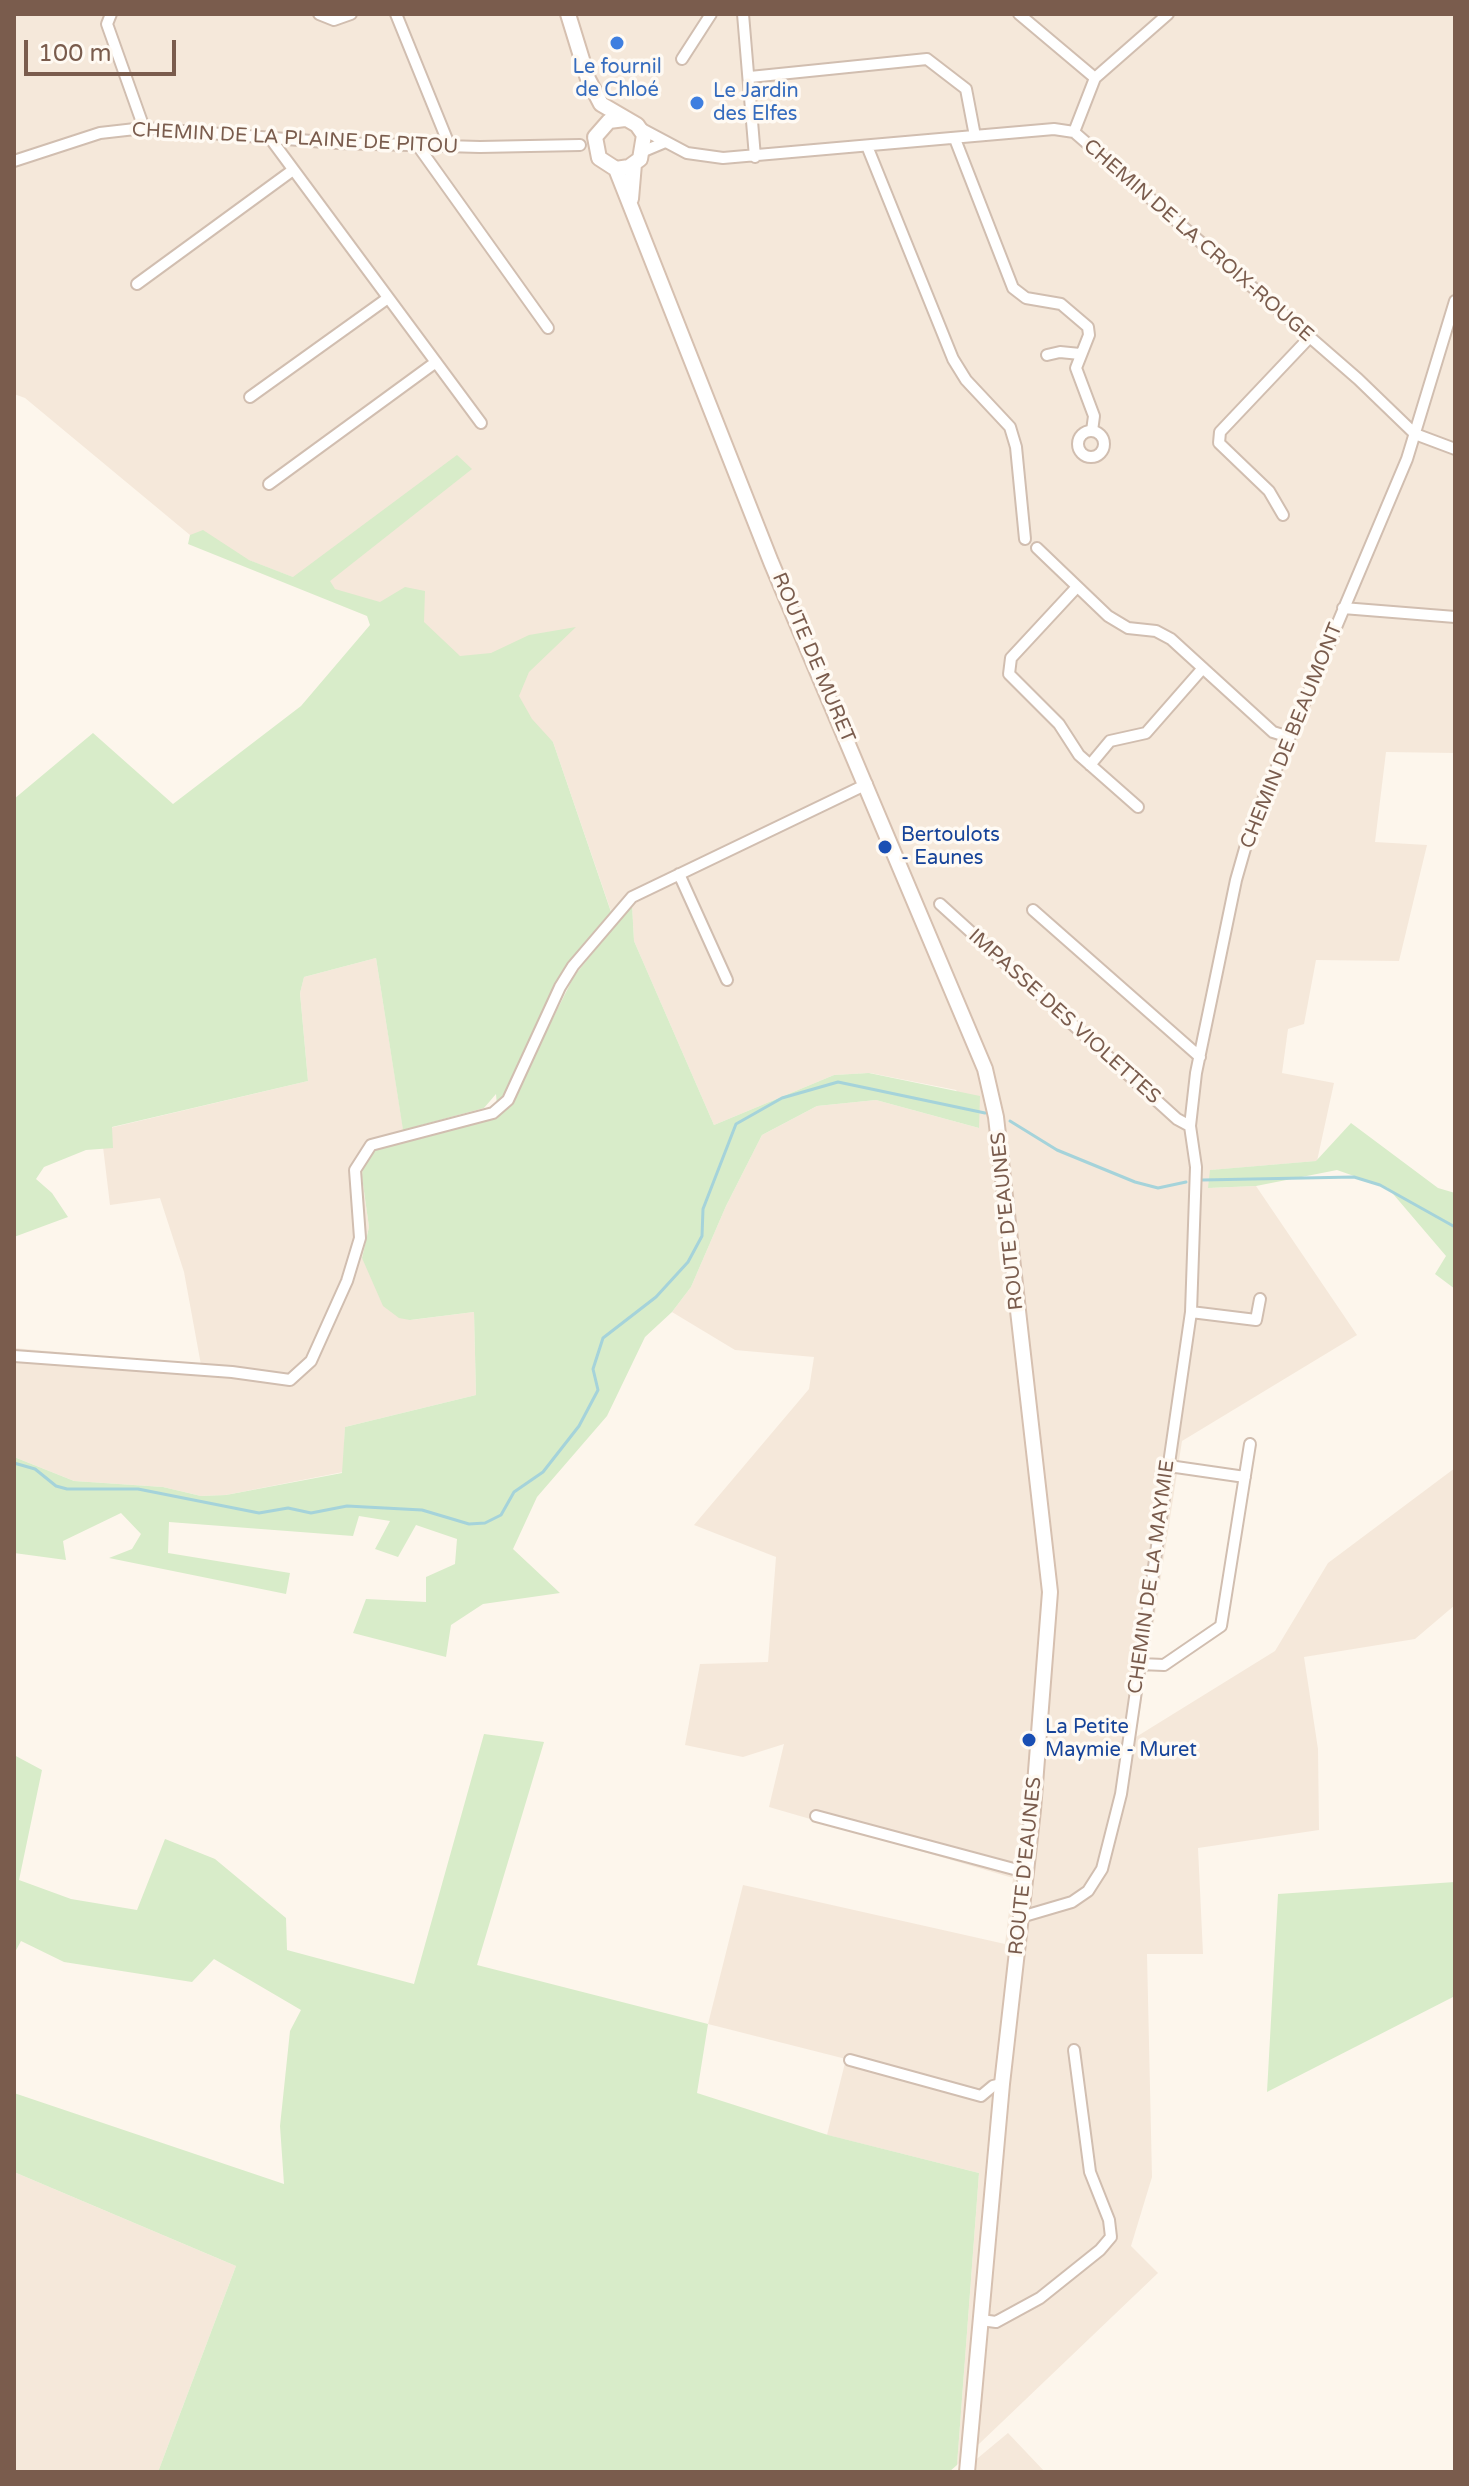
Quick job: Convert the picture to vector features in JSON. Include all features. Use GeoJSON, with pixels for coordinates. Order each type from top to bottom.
{"type":"FeatureCollection","features":[{"type":"Feature","properties":{"kind":"main road"},"geometry":{"type":"LineString","coordinates":[[568,14],[588,79],[601,104],[640,128],[644,151],[634,164],[631,199]]}},
{"type":"Feature","properties":{"kind":"main road"},"geometry":{"type":"LineString","coordinates":[[601,104],[597,138],[604,163],[616,169],[634,164]]}},
{"type":"Feature","properties":{"kind":"main road"},"geometry":{"type":"LineString","coordinates":[[597,138],[625,119]]}},
{"type":"Feature","properties":{"kind":"main road","name":"ROUTE DE MURET"},"geometry":{"type":"LineString","coordinates":[[616,169],[625,195],[631,199],[691,366],[985,1069],[996,1117]]}},
{"type":"Feature","properties":{"kind":"main road","name":"ROUTE D'EAUNES"},"geometry":{"type":"LineString","coordinates":[[967,2472],[1050,1592],[996,1117]]}},
{"type":"Feature","properties":{"kind":"street"},"geometry":{"type":"LineString","coordinates":[[111,14],[107,24],[144,128]]}},
{"type":"Feature","properties":{"kind":"street"},"geometry":{"type":"LineString","coordinates":[[319,14],[334,20],[351,14]]}},
{"type":"Feature","properties":{"kind":"street"},"geometry":{"type":"LineString","coordinates":[[396,14],[450,147]]}},
{"type":"Feature","properties":{"kind":"street"},"geometry":{"type":"LineString","coordinates":[[682,59],[711,14]]}},
{"type":"Feature","properties":{"kind":"street"},"geometry":{"type":"LineString","coordinates":[[743,14],[755,157]]}},
{"type":"Feature","properties":{"kind":"street"},"geometry":{"type":"LineString","coordinates":[[1019,14],[1095,78]]}},
{"type":"Feature","properties":{"kind":"street"},"geometry":{"type":"LineString","coordinates":[[1074,132],[1095,78],[1168,14]]}},
{"type":"Feature","properties":{"kind":"street"},"geometry":{"type":"LineString","coordinates":[[750,77],[927,59],[966,89],[975,136]]}},
{"type":"Feature","properties":{"kind":"street","name":"CHEMIN DE LA PLAINE DE PITOU"},"geometry":{"type":"LineString","coordinates":[[14,161],[100,133],[144,128],[450,147],[580,145],[597,138]]}},
{"type":"Feature","properties":{"kind":"street","name":"CHEMIN DE LA CROIX-ROUGE"},"geometry":{"type":"LineString","coordinates":[[640,128],[661,137],[663,143],[705,157],[755,157],[1054,129],[1074,132],[1358,379],[1415,434]]}},
{"type":"Feature","properties":{"kind":"street"},"geometry":{"type":"LineString","coordinates":[[270,138],[481,423]]}},
{"type":"Feature","properties":{"kind":"street"},"geometry":{"type":"LineString","coordinates":[[955,139],[1013,288],[1026,298],[1061,304],[1088,327],[1089,335],[1080,354],[1076,374],[1094,416],[1092,431]]}},
{"type":"Feature","properties":{"kind":"street"},"geometry":{"type":"LineString","coordinates":[[644,151],[663,143]]}},
{"type":"Feature","properties":{"kind":"street"},"geometry":{"type":"LineString","coordinates":[[418,146],[548,328]]}},
{"type":"Feature","properties":{"kind":"street"},"geometry":{"type":"LineString","coordinates":[[867,146],[953,359],[966,380],[1010,427],[1016,447],[1025,539]]}},
{"type":"Feature","properties":{"kind":"street"},"geometry":{"type":"LineString","coordinates":[[137,284],[293,170]]}},
{"type":"Feature","properties":{"kind":"street"},"geometry":{"type":"LineString","coordinates":[[250,397],[388,298]]}},
{"type":"Feature","properties":{"kind":"street","name":"CHEMIN DE BEAUMONT"},"geometry":{"type":"LineString","coordinates":[[1196,1185],[1190,1126],[1200,1057],[1250,831],[1415,434],[1455,301]]}},
{"type":"Feature","properties":{"kind":"street"},"geometry":{"type":"LineString","coordinates":[[1283,515],[1269,491],[1219,443],[1220,432],[1309,338]]}},
{"type":"Feature","properties":{"kind":"street"},"geometry":{"type":"LineString","coordinates":[[1047,355],[1060,352],[1080,354]]}},
{"type":"Feature","properties":{"kind":"street"},"geometry":{"type":"LineString","coordinates":[[269,484],[436,362]]}},
{"type":"Feature","properties":{"kind":"street"},"geometry":{"type":"LineString","coordinates":[[1415,434],[1455,449]]}},
{"type":"Feature","properties":{"kind":"street"},"geometry":{"type":"LineString","coordinates":[[1037,548],[1076,588],[1118,624],[1165,635],[1273,732],[1289,737]]}},
{"type":"Feature","properties":{"kind":"street"},"geometry":{"type":"LineString","coordinates":[[1076,588],[1008,666],[1013,681],[1059,724],[1072,747],[1138,807]]}},
{"type":"Feature","properties":{"kind":"street"},"geometry":{"type":"LineString","coordinates":[[1343,608],[1455,617]]}},
{"type":"Feature","properties":{"kind":"street"},"geometry":{"type":"LineString","coordinates":[[1090,765],[1110,741],[1146,733],[1203,668]]}},
{"type":"Feature","properties":{"kind":"street"},"geometry":{"type":"LineString","coordinates":[[14,1356],[232,1372],[290,1380],[304,1370],[347,1281],[360,1238],[355,1170],[371,1145],[493,1113],[508,1100],[573,966],[632,897],[867,784]]}},
{"type":"Feature","properties":{"kind":"street"},"geometry":{"type":"LineString","coordinates":[[679,874],[727,980]]}},
{"type":"Feature","properties":{"kind":"street","name":"IMPASSE DES VIOLETTES"},"geometry":{"type":"LineString","coordinates":[[940,904],[1165,1108],[1190,1126]]}},
{"type":"Feature","properties":{"kind":"street"},"geometry":{"type":"LineString","coordinates":[[1033,910],[1200,1057]]}},
{"type":"Feature","properties":{"kind":"street","name":"CHEMIN DE LA MAYMIE"},"geometry":{"type":"LineString","coordinates":[[1021,1917],[1072,1902],[1088,1891],[1102,1869],[1121,1794],[1191,1312],[1196,1185]]}},
{"type":"Feature","properties":{"kind":"street"},"geometry":{"type":"LineString","coordinates":[[1191,1312],[1256,1320],[1260,1299]]}},
{"type":"Feature","properties":{"kind":"street"},"geometry":{"type":"LineString","coordinates":[[1140,1664],[1164,1665],[1216,1631],[1223,1620],[1250,1444]]}},
{"type":"Feature","properties":{"kind":"street"},"geometry":{"type":"LineString","coordinates":[[1169,1466],[1245,1477]]}},
{"type":"Feature","properties":{"kind":"street"},"geometry":{"type":"LineString","coordinates":[[816,1816],[1025,1872]]}},
{"type":"Feature","properties":{"kind":"street"},"geometry":{"type":"LineString","coordinates":[[981,2320],[996,2322],[1069,2277],[1111,2237],[1109,2220],[1090,2172],[1074,2050]]}},
{"type":"Feature","properties":{"kind":"street"},"geometry":{"type":"LineString","coordinates":[[850,2060],[981,2096],[989,2093],[993,2086],[1002,2084]]}},
{"type":"Feature","properties":{"kind":"shaded area"},"geometry":{"type":"Polygon","coordinates":[[[14,14],[1455,14],[1455,753],[1386,752],[1375,842],[1427,845],[1399,961],[1316,960],[1304,1024],[1288,1029],[1282,1073],[1334,1083],[1317,1161],[1211,1170],[1209,1188],[1256,1186],[1357,1335],[1182,1441],[1136,1737],[1275,1651],[1328,1563],[1455,1468],[1455,1605],[1415,1639],[1304,1657],[1318,1749],[1319,1830],[1198,1848],[1203,1954],[1147,1954],[1152,2177],[1131,2246],[1158,2273],[957,2465],[979,2173],[827,2135],[846,2059],[708,2024],[743,1885],[1005,1944],[1013,1878],[769,1807],[784,1744],[743,1757],[685,1745],[700,1664],[768,1662],[776,1557],[694,1525],[809,1389],[814,1357],[735,1350],[672,1312],[691,1287],[726,1206],[762,1135],[817,1106],[876,1100],[979,1128],[956,1090],[870,1073],[834,1075],[714,1125],[634,941],[632,906],[615,923],[553,742],[358,602],[196,540],[25,398],[14,394],[14,14]]]}},
{"type":"Feature","properties":{"kind":"shaded area"},"geometry":{"type":"Polygon","coordinates":[[[376,958],[405,1141],[375,1150],[362,1177],[369,1227],[362,1258],[411,1320],[474,1312],[476,1395],[345,1427],[343,1472],[226,1495],[201,1496],[163,1487],[74,1481],[14,1457],[14,1348],[201,1365],[184,1272],[160,1198],[110,1205],[101,1130],[308,1081],[300,993],[304,977],[376,958]]]}},
{"type":"Feature","properties":{"kind":"shaded area"},"geometry":{"type":"Polygon","coordinates":[[[14,2172],[236,2266],[158,2472],[14,2472],[14,2172]]]}},
{"type":"Feature","properties":{"kind":"shaded area"},"geometry":{"type":"Polygon","coordinates":[[[1008,2433],[1045,2472],[961,2472],[1008,2433]]]}},
{"type":"Feature","properties":{"kind":"green space"},"geometry":{"type":"Polygon","coordinates":[[[457,455],[472,469],[330,581],[335,589],[380,602],[405,587],[425,591],[424,622],[460,656],[491,653],[529,635],[576,627],[529,672],[519,696],[532,719],[553,742],[611,912],[581,947],[538,1023],[550,1024],[574,976],[632,905],[634,941],[714,1125],[834,1075],[869,1073],[980,1096],[979,1128],[876,1100],[817,1106],[762,1135],[726,1206],[691,1287],[672,1312],[645,1337],[607,1416],[537,1497],[513,1549],[560,1593],[483,1604],[451,1625],[446,1657],[353,1633],[366,1599],[426,1602],[426,1577],[455,1564],[457,1539],[416,1525],[398,1557],[375,1549],[390,1521],[359,1516],[353,1536],[169,1522],[168,1553],[290,1573],[286,1594],[109,1558],[132,1549],[141,1534],[121,1513],[63,1541],[66,1560],[14,1553],[14,1457],[74,1481],[163,1487],[201,1496],[226,1495],[342,1473],[345,1427],[476,1395],[474,1312],[410,1320],[399,1318],[383,1306],[362,1258],[369,1227],[363,1163],[375,1150],[498,1118],[496,1094],[484,1108],[403,1130],[376,958],[304,977],[300,993],[308,1081],[112,1127],[113,1148],[86,1150],[44,1167],[36,1179],[52,1193],[68,1217],[14,1237],[14,799],[93,733],[173,804],[301,706],[370,625],[367,616],[188,544],[190,535],[203,530],[249,560],[293,577],[457,455]]]}},
{"type":"Feature","properties":{"kind":"green space"},"geometry":{"type":"Polygon","coordinates":[[[1351,1123],[1438,1188],[1455,1193],[1455,1289],[1435,1274],[1446,1256],[1388,1188],[1337,1170],[1256,1186],[1208,1188],[1210,1170],[1316,1161],[1351,1123]]]}},
{"type":"Feature","properties":{"kind":"green space"},"geometry":{"type":"Polygon","coordinates":[[[484,1734],[544,1742],[477,1965],[708,2024],[697,2093],[828,2135],[979,2173],[957,2465],[949,2472],[158,2472],[236,2266],[14,2172],[14,2093],[284,2184],[280,2126],[290,2031],[301,2010],[214,1959],[192,1982],[64,1962],[21,1941],[14,1954],[14,1755],[42,1770],[19,1880],[71,1899],[137,1910],[165,1839],[215,1859],[286,1918],[287,1950],[414,1984],[484,1734]]]}},
{"type":"Feature","properties":{"kind":"green space"},"geometry":{"type":"Polygon","coordinates":[[[1455,1882],[1455,1996],[1267,2092],[1278,1894],[1455,1882]]]}},
{"type":"Feature","properties":{"kind":"waterway"},"geometry":{"type":"LineString","coordinates":[[14,1463],[35,1469],[56,1486],[67,1489],[138,1489],[259,1513],[288,1508],[311,1513],[347,1506],[422,1510],[469,1524],[485,1523],[501,1515],[514,1492],[543,1472],[579,1426],[598,1390],[593,1369],[603,1338],[656,1297],[688,1262],[702,1236],[703,1209],[736,1124],[782,1098],[838,1082],[985,1113]]}},
{"type":"Feature","properties":{"kind":"waterway"},"geometry":{"type":"LineString","coordinates":[[1010,1121],[1057,1150],[1135,1182],[1158,1188],[1186,1182]]}},
{"type":"Feature","properties":{"kind":"waterway"},"geometry":{"type":"LineString","coordinates":[[1202,1180],[1354,1177],[1380,1185],[1455,1227]]}},
{"type":"Feature","properties":{"kind":"place","name":"Le fournil de Chloé"},"geometry":{"type":"Point","coordinates":[617,43]}},
{"type":"Feature","properties":{"kind":"place","name":"Le Jardin des Elfes"},"geometry":{"type":"Point","coordinates":[697,103]}},
{"type":"Feature","properties":{"kind":"place","name":"Bertoulots - Eaunes"},"geometry":{"type":"Point","coordinates":[885,847]}},
{"type":"Feature","properties":{"kind":"place","name":"La Petite Maymie - Muret"},"geometry":{"type":"Point","coordinates":[1029,1740]}}]}
